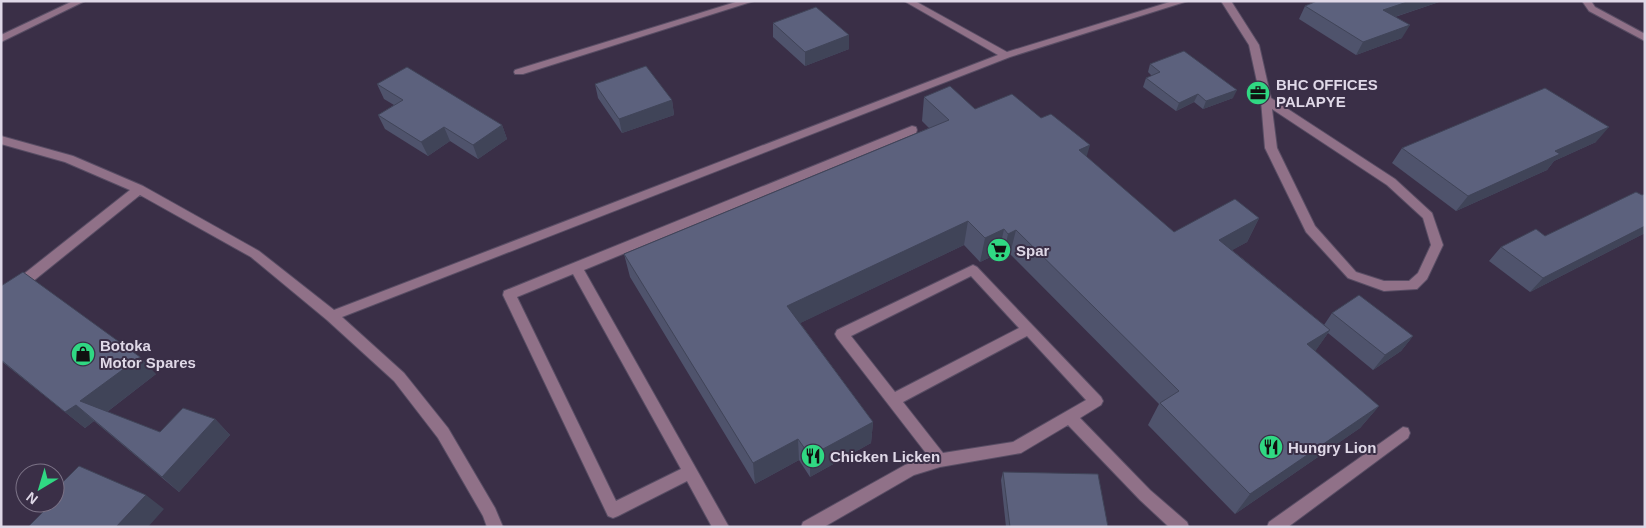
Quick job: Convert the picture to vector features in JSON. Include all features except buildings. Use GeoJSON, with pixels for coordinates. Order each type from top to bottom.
{"type":"FeatureCollection","features":[{"type":"Feature","properties":{"kind":"street"},"geometry":{"type":"LineString","coordinates":[[1,39],[81,1]]}},
{"type":"Feature","properties":{"kind":"street"},"geometry":{"type":"LineString","coordinates":[[519,72],[750,1]]}},
{"type":"Feature","properties":{"kind":"street"},"geometry":{"type":"LineString","coordinates":[[908,1],[1006,55]]}},
{"type":"Feature","properties":{"kind":"street"},"geometry":{"type":"LineString","coordinates":[[332,316],[1006,55],[1184,1]]}},
{"type":"Feature","properties":{"kind":"street"},"geometry":{"type":"LineString","coordinates":[[1226,1],[1254,45],[1266,100],[1271,148],[1310,229],[1352,275],[1384,286],[1412,286],[1423,276],[1437,245],[1428,216],[1391,182],[1266,100]]}},
{"type":"Feature","properties":{"kind":"street"},"geometry":{"type":"LineString","coordinates":[[1586,1],[1592,9],[1645,38]]}},
{"type":"Feature","properties":{"kind":"street"},"geometry":{"type":"LineString","coordinates":[[690,472],[612,511],[509,295],[912,130]]}},
{"type":"Feature","properties":{"kind":"street"},"geometry":{"type":"LineString","coordinates":[[1,140],[68,159],[139,189],[255,254],[332,316],[399,377],[443,433],[490,514],[495,527]]}},
{"type":"Feature","properties":{"kind":"street"},"geometry":{"type":"LineString","coordinates":[[1,299],[139,189]]}},
{"type":"Feature","properties":{"kind":"street"},"geometry":{"type":"LineString","coordinates":[[576,268],[721,527]]}},
{"type":"Feature","properties":{"kind":"street"},"geometry":{"type":"LineString","coordinates":[[809,527],[910,470],[940,460],[1016,448],[1096,401],[973,270],[842,334],[940,460]]}},
{"type":"Feature","properties":{"kind":"street"},"geometry":{"type":"LineString","coordinates":[[893,400],[1028,329]]}},
{"type":"Feature","properties":{"kind":"street"},"geometry":{"type":"LineString","coordinates":[[1070,417],[1145,495],[1181,527]]}},
{"type":"Feature","properties":{"kind":"street"},"geometry":{"type":"LineString","coordinates":[[1275,527],[1402,434]]}},
{"type":"Feature","properties":{"kind":"place","name":"BHC OFFICES PALAPYE"},"geometry":{"type":"Point","coordinates":[1258,93]}},
{"type":"Feature","properties":{"kind":"place","name":"Spar"},"geometry":{"type":"Point","coordinates":[999,250]}},
{"type":"Feature","properties":{"kind":"place","name":"Botoka Motor Spares"},"geometry":{"type":"Point","coordinates":[83,354]}},
{"type":"Feature","properties":{"kind":"place","name":"Hungry Lion"},"geometry":{"type":"Point","coordinates":[1271,447]}},
{"type":"Feature","properties":{"kind":"place","name":"Chicken Licken"},"geometry":{"type":"Point","coordinates":[813,456]}}]}
